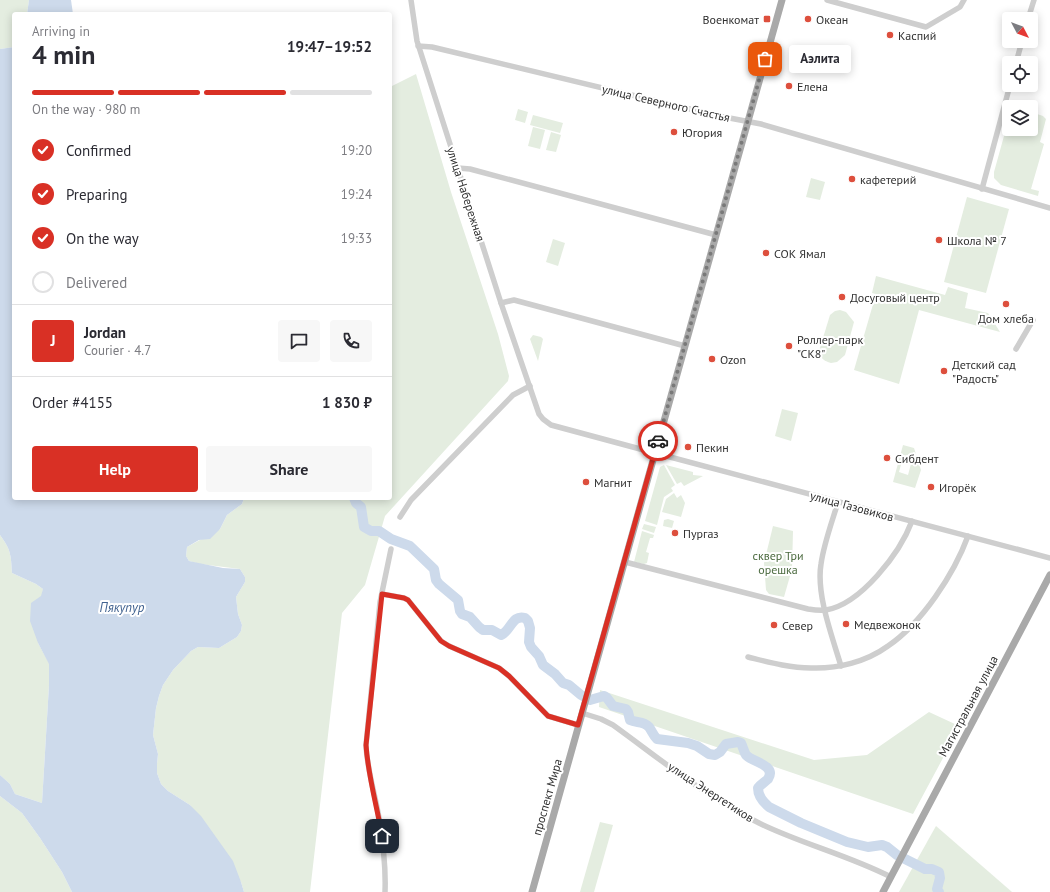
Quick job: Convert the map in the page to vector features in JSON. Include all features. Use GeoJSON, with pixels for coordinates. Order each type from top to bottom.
{"type":"FeatureCollection","features":[{"type":"Feature","properties":{"kind":"main road"},"geometry":{"type":"LineString","coordinates":[[625,562],[782,0]]}},
{"type":"Feature","properties":{"kind":"main road","name":"проспект Мира"},"geometry":{"type":"LineString","coordinates":[[532,892],[625,562]]}},
{"type":"Feature","properties":{"kind":"main road","name":"Магистральная улица"},"geometry":{"type":"LineString","coordinates":[[891,877],[1050,575]]}},
{"type":"Feature","properties":{"kind":"main road"},"geometry":{"type":"LineString","coordinates":[[883,892],[891,877]]}},
{"type":"Feature","properties":{"kind":"street","name":"улица Набережная"},"geometry":{"type":"LineString","coordinates":[[410,0],[418,46],[539,414],[546,423],[655,454]]}},
{"type":"Feature","properties":{"kind":"street"},"geometry":{"type":"LineString","coordinates":[[827,0],[926,27],[960,7],[964,0]]}},
{"type":"Feature","properties":{"kind":"street"},"geometry":{"type":"LineString","coordinates":[[1030,12],[1034,0]]}},
{"type":"Feature","properties":{"kind":"street","name":"улица Северного Счастья"},"geometry":{"type":"LineString","coordinates":[[418,46],[432,47],[761,124],[1050,208]]}},
{"type":"Feature","properties":{"kind":"street"},"geometry":{"type":"LineString","coordinates":[[982,189],[1008,92]]}},
{"type":"Feature","properties":{"kind":"street"},"geometry":{"type":"LineString","coordinates":[[458,168],[476,171],[716,235]]}},
{"type":"Feature","properties":{"kind":"street"},"geometry":{"type":"LineString","coordinates":[[501,302],[514,300],[685,346]]}},
{"type":"Feature","properties":{"kind":"street"},"geometry":{"type":"LineString","coordinates":[[1016,349],[1033,320]]}},
{"type":"Feature","properties":{"kind":"street"},"geometry":{"type":"LineString","coordinates":[[400,517],[411,500],[513,395],[530,386]]}},
{"type":"Feature","properties":{"kind":"street","name":"улица Газовиков"},"geometry":{"type":"LineString","coordinates":[[655,454],[1050,558]]}},
{"type":"Feature","properties":{"kind":"street"},"geometry":{"type":"LineString","coordinates":[[838,502],[821,563],[820,588],[841,666]]}},
{"type":"Feature","properties":{"kind":"street"},"geometry":{"type":"LineString","coordinates":[[625,562],[808,609],[826,610],[846,602],[867,587],[893,553],[912,521]]}},
{"type":"Feature","properties":{"kind":"street"},"geometry":{"type":"LineString","coordinates":[[748,657],[800,668],[826,668],[841,666],[876,654],[889,646],[906,631],[928,605],[951,573],[968,536]]}},
{"type":"Feature","properties":{"kind":"street"},"geometry":{"type":"LineString","coordinates":[[385,892],[382,836],[368,768],[366,745],[382,594],[391,549]]}},
{"type":"Feature","properties":{"kind":"street"},"geometry":{"type":"LineString","coordinates":[[382,594],[408,600],[441,641],[499,668],[509,676],[548,716],[578,725]]}},
{"type":"Feature","properties":{"kind":"street","name":"улица Энергетиков"},"geometry":{"type":"LineString","coordinates":[[582,711],[613,725],[696,785],[745,816],[773,830],[868,866],[891,877]]}},
{"type":"Feature","properties":{"kind":"green space"},"geometry":{"type":"Polygon","coordinates":[[[0,0],[29,0],[27,12],[12,12],[12,47],[0,49],[0,0]]]}},
{"type":"Feature","properties":{"kind":"green space"},"geometry":{"type":"Polygon","coordinates":[[[416,74],[451,192],[498,334],[509,376],[508,381],[385,516],[365,585],[342,613],[310,892],[244,892],[241,882],[190,805],[168,791],[161,784],[157,773],[158,754],[153,735],[156,708],[163,685],[173,670],[191,651],[198,647],[219,648],[237,637],[241,631],[242,625],[238,614],[236,597],[245,582],[245,577],[240,569],[200,564],[189,561],[186,556],[187,547],[220,529],[227,515],[242,504],[243,500],[392,500],[392,86],[416,74]]]}},
{"type":"Feature","properties":{"kind":"green space"},"geometry":{"type":"Polygon","coordinates":[[[518,109],[528,112],[525,123],[515,120],[518,109]]]}},
{"type":"Feature","properties":{"kind":"green space"},"geometry":{"type":"Polygon","coordinates":[[[1038,114],[1043,116],[1046,119],[1040,142],[1044,144],[1031,189],[1039,191],[1038,196],[1001,185],[994,178],[994,172],[1004,136],[1038,136],[1038,114]]]}},
{"type":"Feature","properties":{"kind":"green space"},"geometry":{"type":"Polygon","coordinates":[[[533,115],[563,123],[560,133],[530,125],[533,115]]]}},
{"type":"Feature","properties":{"kind":"green space"},"geometry":{"type":"Polygon","coordinates":[[[533,127],[545,130],[540,149],[528,146],[533,127]]]}},
{"type":"Feature","properties":{"kind":"green space"},"geometry":{"type":"Polygon","coordinates":[[[551,132],[561,135],[556,152],[546,150],[551,132]]]}},
{"type":"Feature","properties":{"kind":"green space"},"geometry":{"type":"Polygon","coordinates":[[[811,178],[825,182],[820,200],[806,197],[811,178]]]}},
{"type":"Feature","properties":{"kind":"green space"},"geometry":{"type":"Polygon","coordinates":[[[967,197],[1009,209],[986,293],[944,282],[967,197]]]}},
{"type":"Feature","properties":{"kind":"green space"},"geometry":{"type":"Polygon","coordinates":[[[553,239],[565,243],[558,266],[546,262],[553,239]]]}},
{"type":"Feature","properties":{"kind":"green space"},"geometry":{"type":"Polygon","coordinates":[[[876,276],[945,295],[948,287],[968,293],[965,308],[988,313],[1000,332],[919,310],[899,384],[854,370],[876,294],[872,293],[876,276]]]}},
{"type":"Feature","properties":{"kind":"green space"},"geometry":{"type":"Polygon","coordinates":[[[840,310],[846,312],[854,322],[845,355],[837,362],[831,363],[820,356],[819,351],[830,315],[835,311],[840,310]]]}},
{"type":"Feature","properties":{"kind":"green space"},"geometry":{"type":"Polygon","coordinates":[[[533,335],[543,339],[538,361],[530,339],[533,335]]]}},
{"type":"Feature","properties":{"kind":"green space"},"geometry":{"type":"Polygon","coordinates":[[[782,409],[798,413],[791,441],[775,436],[782,409]]]}},
{"type":"Feature","properties":{"kind":"green space"},"geometry":{"type":"Polygon","coordinates":[[[903,445],[914,448],[921,470],[915,488],[893,482],[903,445]],[[903,457],[899,472],[908,475],[912,460],[903,457]]]}},
{"type":"Feature","properties":{"kind":"green space"},"geometry":{"type":"Polygon","coordinates":[[[664,465],[675,485],[671,488],[673,491],[664,497],[657,525],[645,521],[660,467],[664,465]]]}},
{"type":"Feature","properties":{"kind":"green space"},"geometry":{"type":"Polygon","coordinates":[[[666,465],[693,472],[693,475],[703,476],[684,486],[681,482],[677,484],[666,465]]]}},
{"type":"Feature","properties":{"kind":"green space"},"geometry":{"type":"Polygon","coordinates":[[[674,493],[677,498],[681,495],[685,503],[681,517],[662,512],[666,499],[674,493]]]}},
{"type":"Feature","properties":{"kind":"green space"},"geometry":{"type":"Polygon","coordinates":[[[668,519],[674,521],[672,528],[663,526],[664,520],[668,519]]]}},
{"type":"Feature","properties":{"kind":"green space"},"geometry":{"type":"Polygon","coordinates":[[[644,524],[656,527],[654,533],[642,529],[644,524]]]}},
{"type":"Feature","properties":{"kind":"green space","name":"сквер Три орешка"},"geometry":{"type":"Polygon","coordinates":[[[773,526],[793,531],[792,569],[784,597],[769,594],[766,590],[764,563],[773,526]]]}},
{"type":"Feature","properties":{"kind":"green space"},"geometry":{"type":"Polygon","coordinates":[[[642,531],[654,535],[653,538],[650,538],[646,552],[649,553],[647,563],[644,564],[634,562],[642,531]]]}},
{"type":"Feature","properties":{"kind":"green space"},"geometry":{"type":"Polygon","coordinates":[[[0,535],[10,553],[12,573],[36,584],[43,589],[38,643],[49,663],[49,685],[42,803],[15,794],[10,784],[0,775],[0,535]]]}},
{"type":"Feature","properties":{"kind":"green space"},"geometry":{"type":"Polygon","coordinates":[[[600,690],[814,760],[867,755],[929,712],[957,725],[958,730],[913,814],[599,707],[600,690]]]}},
{"type":"Feature","properties":{"kind":"green space"},"geometry":{"type":"Polygon","coordinates":[[[0,796],[22,813],[62,872],[72,892],[0,892],[0,796]]]}},
{"type":"Feature","properties":{"kind":"green space"},"geometry":{"type":"Polygon","coordinates":[[[600,822],[613,825],[594,892],[580,892],[600,822]]]}},
{"type":"Feature","properties":{"kind":"green space"},"geometry":{"type":"Polygon","coordinates":[[[936,826],[1012,892],[899,892],[936,826]]]}},
{"type":"Feature","properties":{"kind":"water"},"geometry":{"type":"Polygon","coordinates":[[[29,0],[71,0],[73,12],[27,12],[29,0]]]}},
{"type":"Feature","properties":{"kind":"water","name":"Пякупур"},"geometry":{"type":"Polygon","coordinates":[[[12,47],[12,500],[243,500],[242,504],[227,515],[220,529],[210,539],[199,540],[187,547],[186,556],[189,561],[223,568],[240,569],[245,577],[245,582],[236,597],[238,614],[242,625],[241,631],[237,637],[219,648],[198,647],[191,651],[173,670],[163,685],[159,696],[153,735],[158,754],[157,773],[161,784],[168,791],[190,805],[201,816],[233,861],[244,892],[72,892],[62,872],[22,813],[0,796],[0,775],[10,784],[15,794],[42,803],[49,664],[38,643],[30,621],[31,603],[41,596],[43,589],[36,584],[12,573],[10,553],[0,535],[0,49],[12,47]]]}},
{"type":"Feature","properties":{"kind":"waterway"},"geometry":{"type":"LineString","coordinates":[[355,500],[361,507],[364,527],[371,531],[379,531],[391,539],[410,546],[434,569],[436,580],[439,584],[458,600],[462,614],[470,617],[483,630],[492,630],[501,635],[517,618],[525,618],[528,621],[530,628],[529,642],[531,647],[539,656],[543,665],[555,674],[563,683],[569,685],[581,695],[590,700],[604,696],[613,706],[626,709],[630,720],[647,725],[657,739],[688,743],[697,746],[709,754],[715,755],[720,752],[726,744],[741,743],[746,755],[763,764],[769,770],[770,774],[768,779],[758,788],[761,799],[769,807],[801,823],[847,842],[868,847],[882,845],[897,855],[925,869],[932,869],[939,872],[940,878],[937,889],[939,892]]}},
{"type":"Feature","properties":{"kind":"way so far"},"geometry":{"type":"LineString","coordinates":[[658,441],[765,59]]}},
{"type":"Feature","properties":{"kind":"place","name":"Военкомат"},"geometry":{"type":"Point","coordinates":[767,19]}},
{"type":"Feature","properties":{"kind":"place","name":"Океан"},"geometry":{"type":"Point","coordinates":[808,19]}},
{"type":"Feature","properties":{"kind":"place","name":"Каспий"},"geometry":{"type":"Point","coordinates":[890,35]}},
{"type":"Feature","properties":{"kind":"place","name":"Аэлита"},"geometry":{"type":"Point","coordinates":[765,59]}},
{"type":"Feature","properties":{"kind":"place","name":"Елена"},"geometry":{"type":"Point","coordinates":[789,86]}},
{"type":"Feature","properties":{"kind":"place","name":"Югория"},"geometry":{"type":"Point","coordinates":[674,132]}},
{"type":"Feature","properties":{"kind":"place","name":"кафетерий"},"geometry":{"type":"Point","coordinates":[852,179]}},
{"type":"Feature","properties":{"kind":"place","name":"Школа № 7"},"geometry":{"type":"Point","coordinates":[939,240]}},
{"type":"Feature","properties":{"kind":"place","name":"СОК Ямал"},"geometry":{"type":"Point","coordinates":[766,253]}},
{"type":"Feature","properties":{"kind":"place","name":"Досуговый центр"},"geometry":{"type":"Point","coordinates":[842,297]}},
{"type":"Feature","properties":{"kind":"place","name":"Дом хлеба"},"geometry":{"type":"Point","coordinates":[1006,304]}},
{"type":"Feature","properties":{"kind":"place","name":"Роллер-парк \"СК8\""},"geometry":{"type":"Point","coordinates":[789,346]}},
{"type":"Feature","properties":{"kind":"place","name":"Ozon"},"geometry":{"type":"Point","coordinates":[712,359]}},
{"type":"Feature","properties":{"kind":"place","name":"Детский сад \"Радость\""},"geometry":{"type":"Point","coordinates":[944,371]}},
{"type":"Feature","properties":{"kind":"place","name":"Пекин"},"geometry":{"type":"Point","coordinates":[688,447]}},
{"type":"Feature","properties":{"kind":"place","name":"Сибдент"},"geometry":{"type":"Point","coordinates":[887,458]}},
{"type":"Feature","properties":{"kind":"place","name":"Магнит"},"geometry":{"type":"Point","coordinates":[586,482]}},
{"type":"Feature","properties":{"kind":"place","name":"Игорёк"},"geometry":{"type":"Point","coordinates":[931,487]}},
{"type":"Feature","properties":{"kind":"place","name":"Пургаз"},"geometry":{"type":"Point","coordinates":[675,533]}},
{"type":"Feature","properties":{"kind":"place","name":"Медвежонок"},"geometry":{"type":"Point","coordinates":[846,624]}},
{"type":"Feature","properties":{"kind":"place","name":"Север"},"geometry":{"type":"Point","coordinates":[774,625]}},
{"type":"Feature","properties":{"kind":"route"},"geometry":{"type":"LineString","coordinates":[[382,836],[366,757],[366,732],[382,594],[400,596],[408,600],[441,641],[499,668],[509,676],[546,715],[578,725],[658,441]]}}]}
